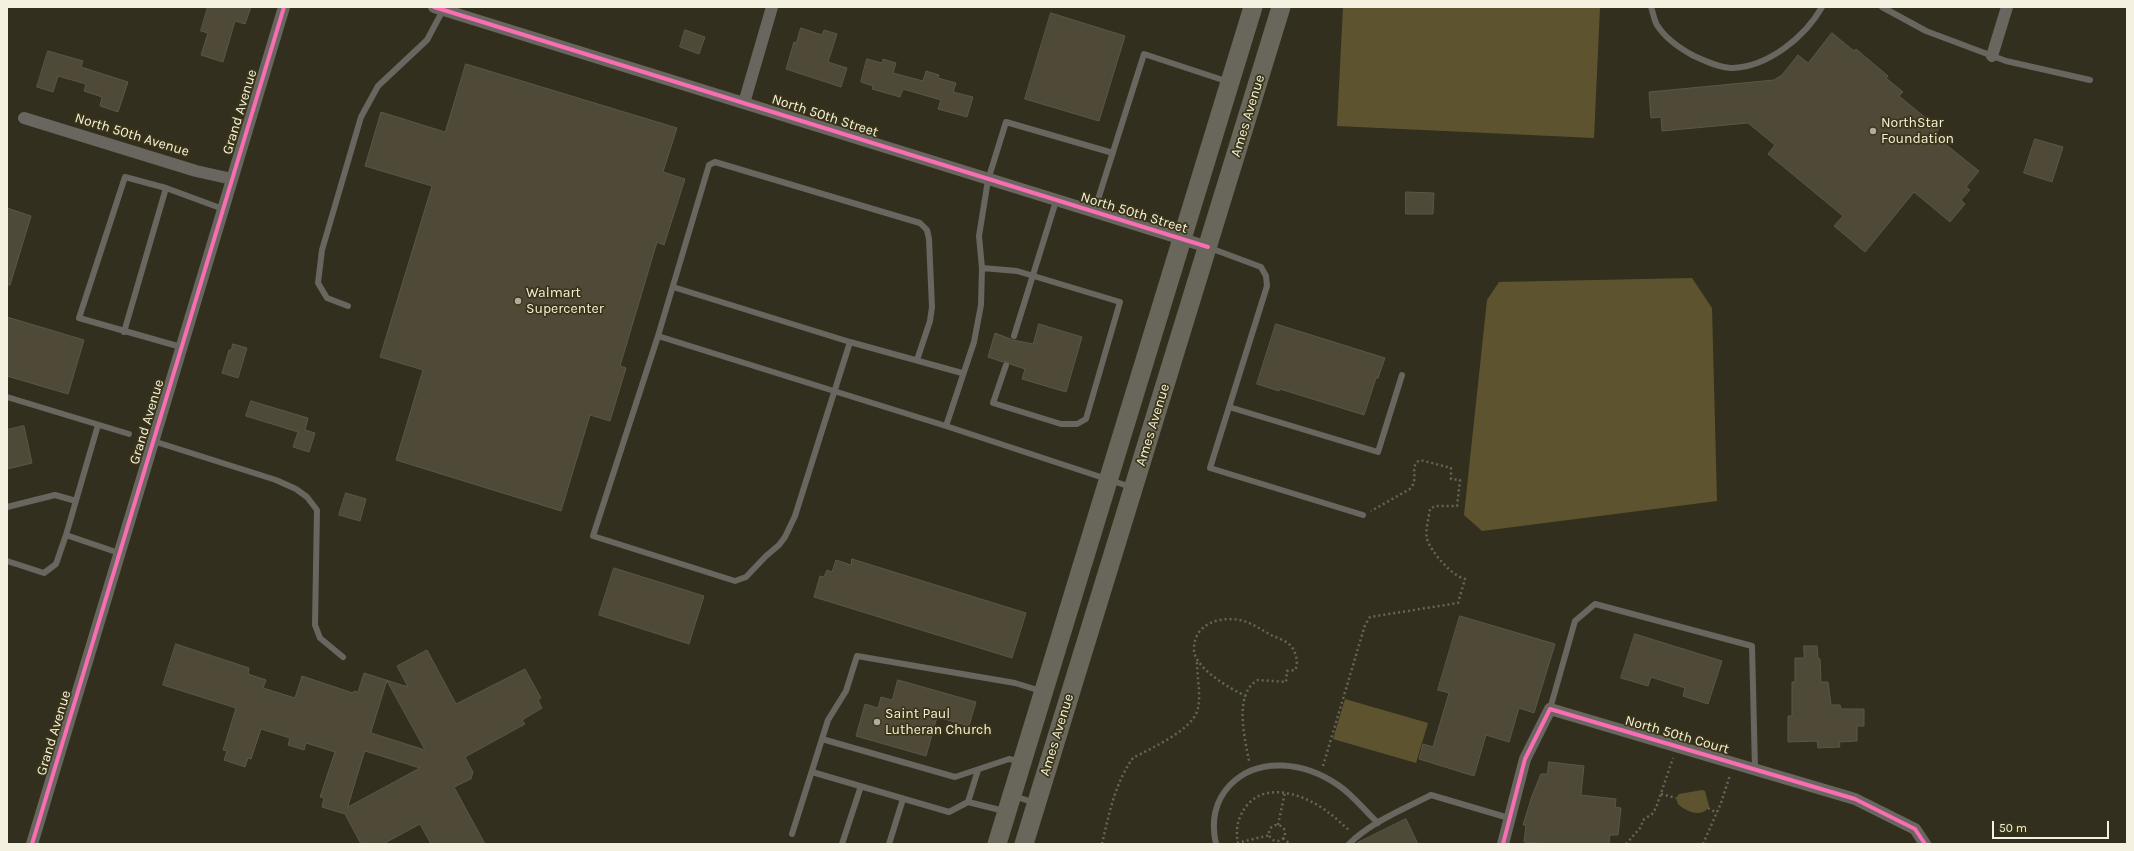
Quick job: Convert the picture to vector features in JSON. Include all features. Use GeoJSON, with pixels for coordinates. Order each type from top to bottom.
{"type":"FeatureCollection","features":[{"type":"Feature","properties":{"kind":"main road","name":"Ames Avenue"},"geometry":{"type":"LineString","coordinates":[[997,844],[1107,480],[1183,239],[1253,7]]}},
{"type":"Feature","properties":{"kind":"main road","name":"Ames Avenue"},"geometry":{"type":"LineString","coordinates":[[1024,844],[1281,7]]}},
{"type":"Feature","properties":{"kind":"street","name":"Grand Avenue"},"geometry":{"type":"LineString","coordinates":[[32,844],[284,7]]}},
{"type":"Feature","properties":{"kind":"street"},"geometry":{"type":"LineString","coordinates":[[744,102],[772,7]]}},
{"type":"Feature","properties":{"kind":"street"},"geometry":{"type":"LineString","coordinates":[[1992,56],[2007,7]]}},
{"type":"Feature","properties":{"kind":"street","name":"North 50th Street"},"geometry":{"type":"LineString","coordinates":[[438,8],[744,102],[988,180],[1208,247]]}},
{"type":"Feature","properties":{"kind":"street","name":"North 50th Avenue"},"geometry":{"type":"LineString","coordinates":[[24,118],[196,171],[232,179]]}},
{"type":"Feature","properties":{"kind":"street"},"geometry":{"type":"LineString","coordinates":[[1503,844],[1525,759],[1550,709]]}},
{"type":"Feature","properties":{"kind":"street","name":"North 50th Court"},"geometry":{"type":"LineString","coordinates":[[1550,709],[1855,799],[1915,829],[1925,844]]}},
{"type":"Feature","properties":{"kind":"lane"},"geometry":{"type":"LineString","coordinates":[[1651,7],[1657,24],[1681,50],[1708,63],[1731,68],[1753,64],[1791,44],[1811,24],[1822,7]]}},
{"type":"Feature","properties":{"kind":"lane"},"geometry":{"type":"LineString","coordinates":[[1882,7],[1926,30],[2006,61],[2090,80]]}},
{"type":"Feature","properties":{"kind":"lane"},"geometry":{"type":"LineString","coordinates":[[348,306],[327,298],[318,283],[322,250],[361,118],[378,86],[427,40],[438,8]]}},
{"type":"Feature","properties":{"kind":"lane"},"geometry":{"type":"LineString","coordinates":[[1094,212],[1144,54],[1230,82]]}},
{"type":"Feature","properties":{"kind":"lane"},"geometry":{"type":"LineString","coordinates":[[946,426],[962,373],[974,342],[977,327],[981,305],[982,268],[979,236],[988,180],[1006,122],[1112,153]]}},
{"type":"Feature","properties":{"kind":"lane"},"geometry":{"type":"LineString","coordinates":[[850,342],[794,516],[785,537],[746,577],[735,581],[594,536],[658,336],[709,165],[714,162],[722,163],[920,223],[927,230],[929,239],[932,307],[930,321],[917,360]]}},
{"type":"Feature","properties":{"kind":"lane"},"geometry":{"type":"LineString","coordinates":[[181,347],[79,318],[125,177],[166,188],[223,209]]}},
{"type":"Feature","properties":{"kind":"lane"},"geometry":{"type":"LineString","coordinates":[[124,332],[166,188]]}},
{"type":"Feature","properties":{"kind":"lane"},"geometry":{"type":"LineString","coordinates":[[1014,336],[1056,201]]}},
{"type":"Feature","properties":{"kind":"lane"},"geometry":{"type":"LineString","coordinates":[[1208,247],[1261,267],[1266,276],[1267,286],[1210,468],[1363,515]]}},
{"type":"Feature","properties":{"kind":"lane"},"geometry":{"type":"LineString","coordinates":[[982,268],[1017,271],[1120,302],[1086,418],[1077,424],[1060,424],[993,403],[1006,365]]}},
{"type":"Feature","properties":{"kind":"lane"},"geometry":{"type":"LineString","coordinates":[[673,287],[850,342],[962,373]]}},
{"type":"Feature","properties":{"kind":"lane"},"geometry":{"type":"LineString","coordinates":[[658,336],[946,426],[1133,488]]}},
{"type":"Feature","properties":{"kind":"lane"},"geometry":{"type":"LineString","coordinates":[[1229,407],[1378,452],[1402,375]]}},
{"type":"Feature","properties":{"kind":"lane"},"geometry":{"type":"LineString","coordinates":[[7,397],[129,434]]}},
{"type":"Feature","properties":{"kind":"lane"},"geometry":{"type":"LineString","coordinates":[[7,561],[44,573],[56,564],[98,425]]}},
{"type":"Feature","properties":{"kind":"lane"},"geometry":{"type":"LineString","coordinates":[[153,441],[276,480],[296,488],[307,497],[317,510],[316,625],[320,638],[343,657]]}},
{"type":"Feature","properties":{"kind":"lane"},"geometry":{"type":"LineString","coordinates":[[7,507],[55,495],[76,501]]}},
{"type":"Feature","properties":{"kind":"lane"},"geometry":{"type":"LineString","coordinates":[[66,534],[119,553]]}},
{"type":"Feature","properties":{"kind":"lane"},"geometry":{"type":"LineString","coordinates":[[1550,709],[1575,621],[1595,604],[1752,646],[1754,769]]}},
{"type":"Feature","properties":{"kind":"lane"},"geometry":{"type":"LineString","coordinates":[[792,834],[828,720],[846,692],[857,656],[1015,683],[1043,692]]}},
{"type":"Feature","properties":{"kind":"lane"},"geometry":{"type":"LineString","coordinates":[[822,739],[955,777],[1009,759],[1022,762]]}},
{"type":"Feature","properties":{"kind":"lane"},"geometry":{"type":"LineString","coordinates":[[1216,844],[1213,830],[1214,813],[1221,795],[1238,777],[1258,768],[1278,764],[1296,767],[1320,776],[1338,786],[1378,823]]}},
{"type":"Feature","properties":{"kind":"lane"},"geometry":{"type":"LineString","coordinates":[[968,802],[978,770]]}},
{"type":"Feature","properties":{"kind":"lane"},"geometry":{"type":"LineString","coordinates":[[812,772],[949,812],[968,802],[1037,804]]}},
{"type":"Feature","properties":{"kind":"lane"},"geometry":{"type":"LineString","coordinates":[[842,844],[861,786]]}},
{"type":"Feature","properties":{"kind":"lane"},"geometry":{"type":"LineString","coordinates":[[1349,844],[1356,837],[1378,823],[1431,795],[1509,818]]}},
{"type":"Feature","properties":{"kind":"lane"},"geometry":{"type":"LineString","coordinates":[[889,844],[903,799]]}},
{"type":"Feature","properties":{"kind":"path"},"geometry":{"type":"LineString","coordinates":[[1320,776],[1365,625],[1370,617],[1458,603],[1465,579],[1453,574],[1426,538],[1430,509],[1435,506],[1457,506],[1460,480],[1451,479],[1451,468],[1420,460],[1416,462],[1413,468],[1416,478],[1410,489],[1363,515]]}},
{"type":"Feature","properties":{"kind":"path"},"geometry":{"type":"LineString","coordinates":[[1102,844],[1114,794],[1120,780],[1133,758],[1168,740],[1191,722],[1197,714],[1199,699],[1194,653],[1195,638],[1203,626],[1227,619],[1244,621],[1290,645],[1294,650],[1297,660],[1296,668],[1292,672],[1287,671],[1286,682],[1264,679],[1253,682],[1246,696],[1242,711],[1250,771]]}},
{"type":"Feature","properties":{"kind":"path"},"geometry":{"type":"LineString","coordinates":[[1196,661],[1206,671],[1246,696]]}},
{"type":"Feature","properties":{"kind":"path"},"geometry":{"type":"LineString","coordinates":[[1626,844],[1641,827],[1643,820],[1652,814],[1661,794],[1677,746]]}},
{"type":"Feature","properties":{"kind":"path"},"geometry":{"type":"LineString","coordinates":[[1703,844],[1718,813],[1734,763]]}},
{"type":"Feature","properties":{"kind":"path"},"geometry":{"type":"LineString","coordinates":[[1270,835],[1237,844],[1236,834],[1238,821],[1242,811],[1251,800],[1277,791],[1285,792],[1309,802],[1329,813],[1356,837]]}},
{"type":"Feature","properties":{"kind":"path"},"geometry":{"type":"LineString","coordinates":[[1278,825],[1285,792]]}},
{"type":"Feature","properties":{"kind":"path"},"geometry":{"type":"LineString","coordinates":[[1661,794],[1676,798]]}},
{"type":"Feature","properties":{"kind":"path"},"geometry":{"type":"LineString","coordinates":[[1708,808],[1718,813]]}},
{"type":"Feature","properties":{"kind":"path"},"geometry":{"type":"LineString","coordinates":[[1270,835],[1272,828],[1278,825]]}},
{"type":"Feature","properties":{"kind":"path"},"geometry":{"type":"LineString","coordinates":[[1278,825],[1284,829],[1283,838]]}},
{"type":"Feature","properties":{"kind":"path"},"geometry":{"type":"LineString","coordinates":[[1270,835],[1275,840],[1283,838]]}},
{"type":"Feature","properties":{"kind":"path"},"geometry":{"type":"LineString","coordinates":[[1283,838],[1290,844]]}},
{"type":"Feature","properties":{"kind":"shaded area"},"geometry":{"type":"Polygon","coordinates":[[[1343,7],[1600,7],[1594,138],[1337,126],[1343,7]]]}},
{"type":"Feature","properties":{"kind":"shaded area"},"geometry":{"type":"Polygon","coordinates":[[[1692,278],[1712,308],[1717,501],[1482,531],[1464,515],[1487,300],[1499,282],[1692,278]]]}},
{"type":"Feature","properties":{"kind":"shaded area"},"geometry":{"type":"Polygon","coordinates":[[[1345,699],[1428,723],[1416,763],[1333,739],[1345,699]]]}},
{"type":"Feature","properties":{"kind":"shaded area"},"geometry":{"type":"Polygon","coordinates":[[[1702,790],[1705,791],[1709,806],[1703,812],[1698,813],[1689,811],[1678,804],[1676,798],[1679,794],[1702,790]]]}},
{"type":"Feature","properties":{"kind":"building"},"geometry":{"type":"Polygon","coordinates":[[[208,7],[251,7],[245,24],[235,21],[223,62],[201,55],[208,33],[201,31],[208,7]]]}},
{"type":"Feature","properties":{"kind":"building"},"geometry":{"type":"Polygon","coordinates":[[[1051,13],[1125,36],[1099,121],[1025,99],[1051,13]]]}},
{"type":"Feature","properties":{"kind":"building"},"geometry":{"type":"Polygon","coordinates":[[[801,28],[822,35],[824,30],[837,34],[828,62],[847,68],[841,87],[786,69],[794,42],[796,43],[801,28]]]}},
{"type":"Feature","properties":{"kind":"building"},"geometry":{"type":"Polygon","coordinates":[[[685,30],[705,37],[699,54],[680,47],[685,30]]]}},
{"type":"Feature","properties":{"kind":"building"},"geometry":{"type":"Polygon","coordinates":[[[1832,33],[1854,51],[1856,49],[1888,76],[1886,78],[1903,92],[1899,96],[1939,129],[1934,135],[1979,171],[1966,187],[1970,190],[1961,200],[1965,204],[1950,222],[1914,192],[1865,252],[1834,226],[1843,216],[1768,154],[1775,145],[1748,123],[1662,131],[1661,117],[1651,118],[1649,92],[1774,80],[1782,75],[1798,55],[1808,63],[1832,33]]]}},
{"type":"Feature","properties":{"kind":"building"},"geometry":{"type":"Polygon","coordinates":[[[48,51],[83,61],[81,67],[128,82],[118,112],[100,106],[102,97],[84,91],[86,84],[58,76],[53,92],[37,87],[48,51]]]}},
{"type":"Feature","properties":{"kind":"building"},"geometry":{"type":"Polygon","coordinates":[[[867,59],[882,63],[883,59],[896,63],[893,73],[923,81],[926,71],[939,75],[938,78],[956,83],[953,92],[973,97],[967,117],[938,109],[941,100],[903,89],[900,97],[872,89],[873,86],[861,82],[867,59]]]}},
{"type":"Feature","properties":{"kind":"building","name":"Walmart Supercenter"},"geometry":{"type":"Polygon","coordinates":[[[466,64],[677,128],[663,172],[685,179],[664,245],[657,242],[620,366],[626,368],[610,421],[590,415],[561,511],[396,460],[423,370],[380,357],[432,186],[365,166],[381,112],[445,132],[466,64]]]}},
{"type":"Feature","properties":{"kind":"building"},"geometry":{"type":"Polygon","coordinates":[[[2035,139],[2063,147],[2052,182],[2024,173],[2035,139]]]}},
{"type":"Feature","properties":{"kind":"building"},"geometry":{"type":"Polygon","coordinates":[[[1406,192],[1434,193],[1433,214],[1406,214],[1406,192]]]}},
{"type":"Feature","properties":{"kind":"building"},"geometry":{"type":"Polygon","coordinates":[[[7,208],[31,216],[10,285],[7,285],[7,208]]]}},
{"type":"Feature","properties":{"kind":"building"},"geometry":{"type":"Polygon","coordinates":[[[7,317],[84,340],[68,394],[7,376],[7,317]]]}},
{"type":"Feature","properties":{"kind":"building"},"geometry":{"type":"Polygon","coordinates":[[[1039,324],[1082,337],[1066,392],[1022,379],[1025,369],[1010,364],[1007,361],[1003,362],[988,357],[995,333],[1013,340],[1033,344],[1039,324]]]}},
{"type":"Feature","properties":{"kind":"building"},"geometry":{"type":"Polygon","coordinates":[[[1276,324],[1385,358],[1378,378],[1376,378],[1364,415],[1280,389],[1279,391],[1257,384],[1276,324]]]}},
{"type":"Feature","properties":{"kind":"building"},"geometry":{"type":"Polygon","coordinates":[[[233,344],[247,348],[238,378],[222,373],[229,350],[231,350],[233,344]]]}},
{"type":"Feature","properties":{"kind":"building"},"geometry":{"type":"Polygon","coordinates":[[[251,401],[308,418],[305,430],[315,433],[309,452],[293,447],[298,432],[246,416],[251,401]]]}},
{"type":"Feature","properties":{"kind":"building"},"geometry":{"type":"Polygon","coordinates":[[[24,426],[32,463],[7,469],[7,430],[24,426]]]}},
{"type":"Feature","properties":{"kind":"building"},"geometry":{"type":"Polygon","coordinates":[[[346,493],[366,499],[360,521],[339,515],[346,493]]]}},
{"type":"Feature","properties":{"kind":"building"},"geometry":{"type":"Polygon","coordinates":[[[852,559],[1026,613],[1012,658],[814,597],[820,576],[824,577],[827,570],[832,572],[836,560],[851,565],[852,559]]]}},
{"type":"Feature","properties":{"kind":"building"},"geometry":{"type":"Polygon","coordinates":[[[614,568],[704,596],[689,644],[599,615],[614,568]]]}},
{"type":"Feature","properties":{"kind":"building"},"geometry":{"type":"Polygon","coordinates":[[[1460,616],[1555,644],[1534,713],[1519,708],[1509,742],[1486,735],[1474,776],[1419,759],[1423,744],[1433,747],[1449,693],[1438,690],[1460,616]]]}},
{"type":"Feature","properties":{"kind":"building"},"geometry":{"type":"Polygon","coordinates":[[[1635,634],[1722,661],[1708,704],[1683,696],[1685,688],[1651,677],[1648,686],[1621,678],[1635,634]]]}},
{"type":"Feature","properties":{"kind":"building"},"geometry":{"type":"Polygon","coordinates":[[[176,644],[249,668],[248,674],[266,680],[263,688],[295,698],[302,676],[353,693],[354,691],[358,692],[364,673],[408,687],[397,666],[427,650],[456,704],[525,669],[541,698],[538,700],[542,708],[522,720],[525,724],[465,757],[473,772],[471,779],[454,787],[485,844],[431,844],[420,824],[383,844],[361,844],[345,814],[322,807],[324,798],[320,797],[335,752],[306,743],[304,750],[288,745],[290,738],[261,729],[251,759],[248,758],[245,767],[224,760],[227,751],[223,750],[236,708],[163,685],[176,644]],[[387,681],[371,733],[425,750],[387,681]],[[365,751],[348,807],[420,768],[365,751]]]}},
{"type":"Feature","properties":{"kind":"building"},"geometry":{"type":"Polygon","coordinates":[[[1804,646],[1817,646],[1818,658],[1820,659],[1821,682],[1828,682],[1831,705],[1840,705],[1841,709],[1864,709],[1864,726],[1857,726],[1857,741],[1839,742],[1840,747],[1818,748],[1817,741],[1788,742],[1788,716],[1792,716],[1792,682],[1795,682],[1795,658],[1804,658],[1804,646]]]}},
{"type":"Feature","properties":{"kind":"building"},"geometry":{"type":"Polygon","coordinates":[[[898,680],[976,702],[969,726],[937,717],[926,756],[856,736],[865,704],[878,708],[881,697],[892,700],[898,680]]]}},
{"type":"Feature","properties":{"kind":"building"},"geometry":{"type":"Polygon","coordinates":[[[1549,762],[1584,766],[1581,795],[1616,799],[1615,807],[1621,808],[1618,835],[1610,835],[1609,844],[1547,844],[1524,842],[1526,825],[1523,825],[1532,796],[1541,774],[1547,774],[1549,762]]]}},
{"type":"Feature","properties":{"kind":"building"},"geometry":{"type":"Polygon","coordinates":[[[1406,819],[1418,844],[1356,844],[1357,843],[1406,819]]]}},
{"type":"Feature","properties":{"kind":"cycle path"},"geometry":{"type":"LineString","coordinates":[[32,844],[284,7]]}},
{"type":"Feature","properties":{"kind":"cycle path"},"geometry":{"type":"LineString","coordinates":[[434,7],[1208,247]]}},
{"type":"Feature","properties":{"kind":"cycle path"},"geometry":{"type":"LineString","coordinates":[[1503,844],[1525,759],[1550,709],[1855,799],[1915,829],[1925,844]]}},
{"type":"Feature","properties":{"kind":"place","name":"NorthStar Foundation"},"geometry":{"type":"Point","coordinates":[1873,131]}},
{"type":"Feature","properties":{"kind":"place","name":"Walmart Supercenter"},"geometry":{"type":"Point","coordinates":[518,301]}},
{"type":"Feature","properties":{"kind":"place","name":"Saint Paul Lutheran Church"},"geometry":{"type":"Point","coordinates":[877,722]}}]}
